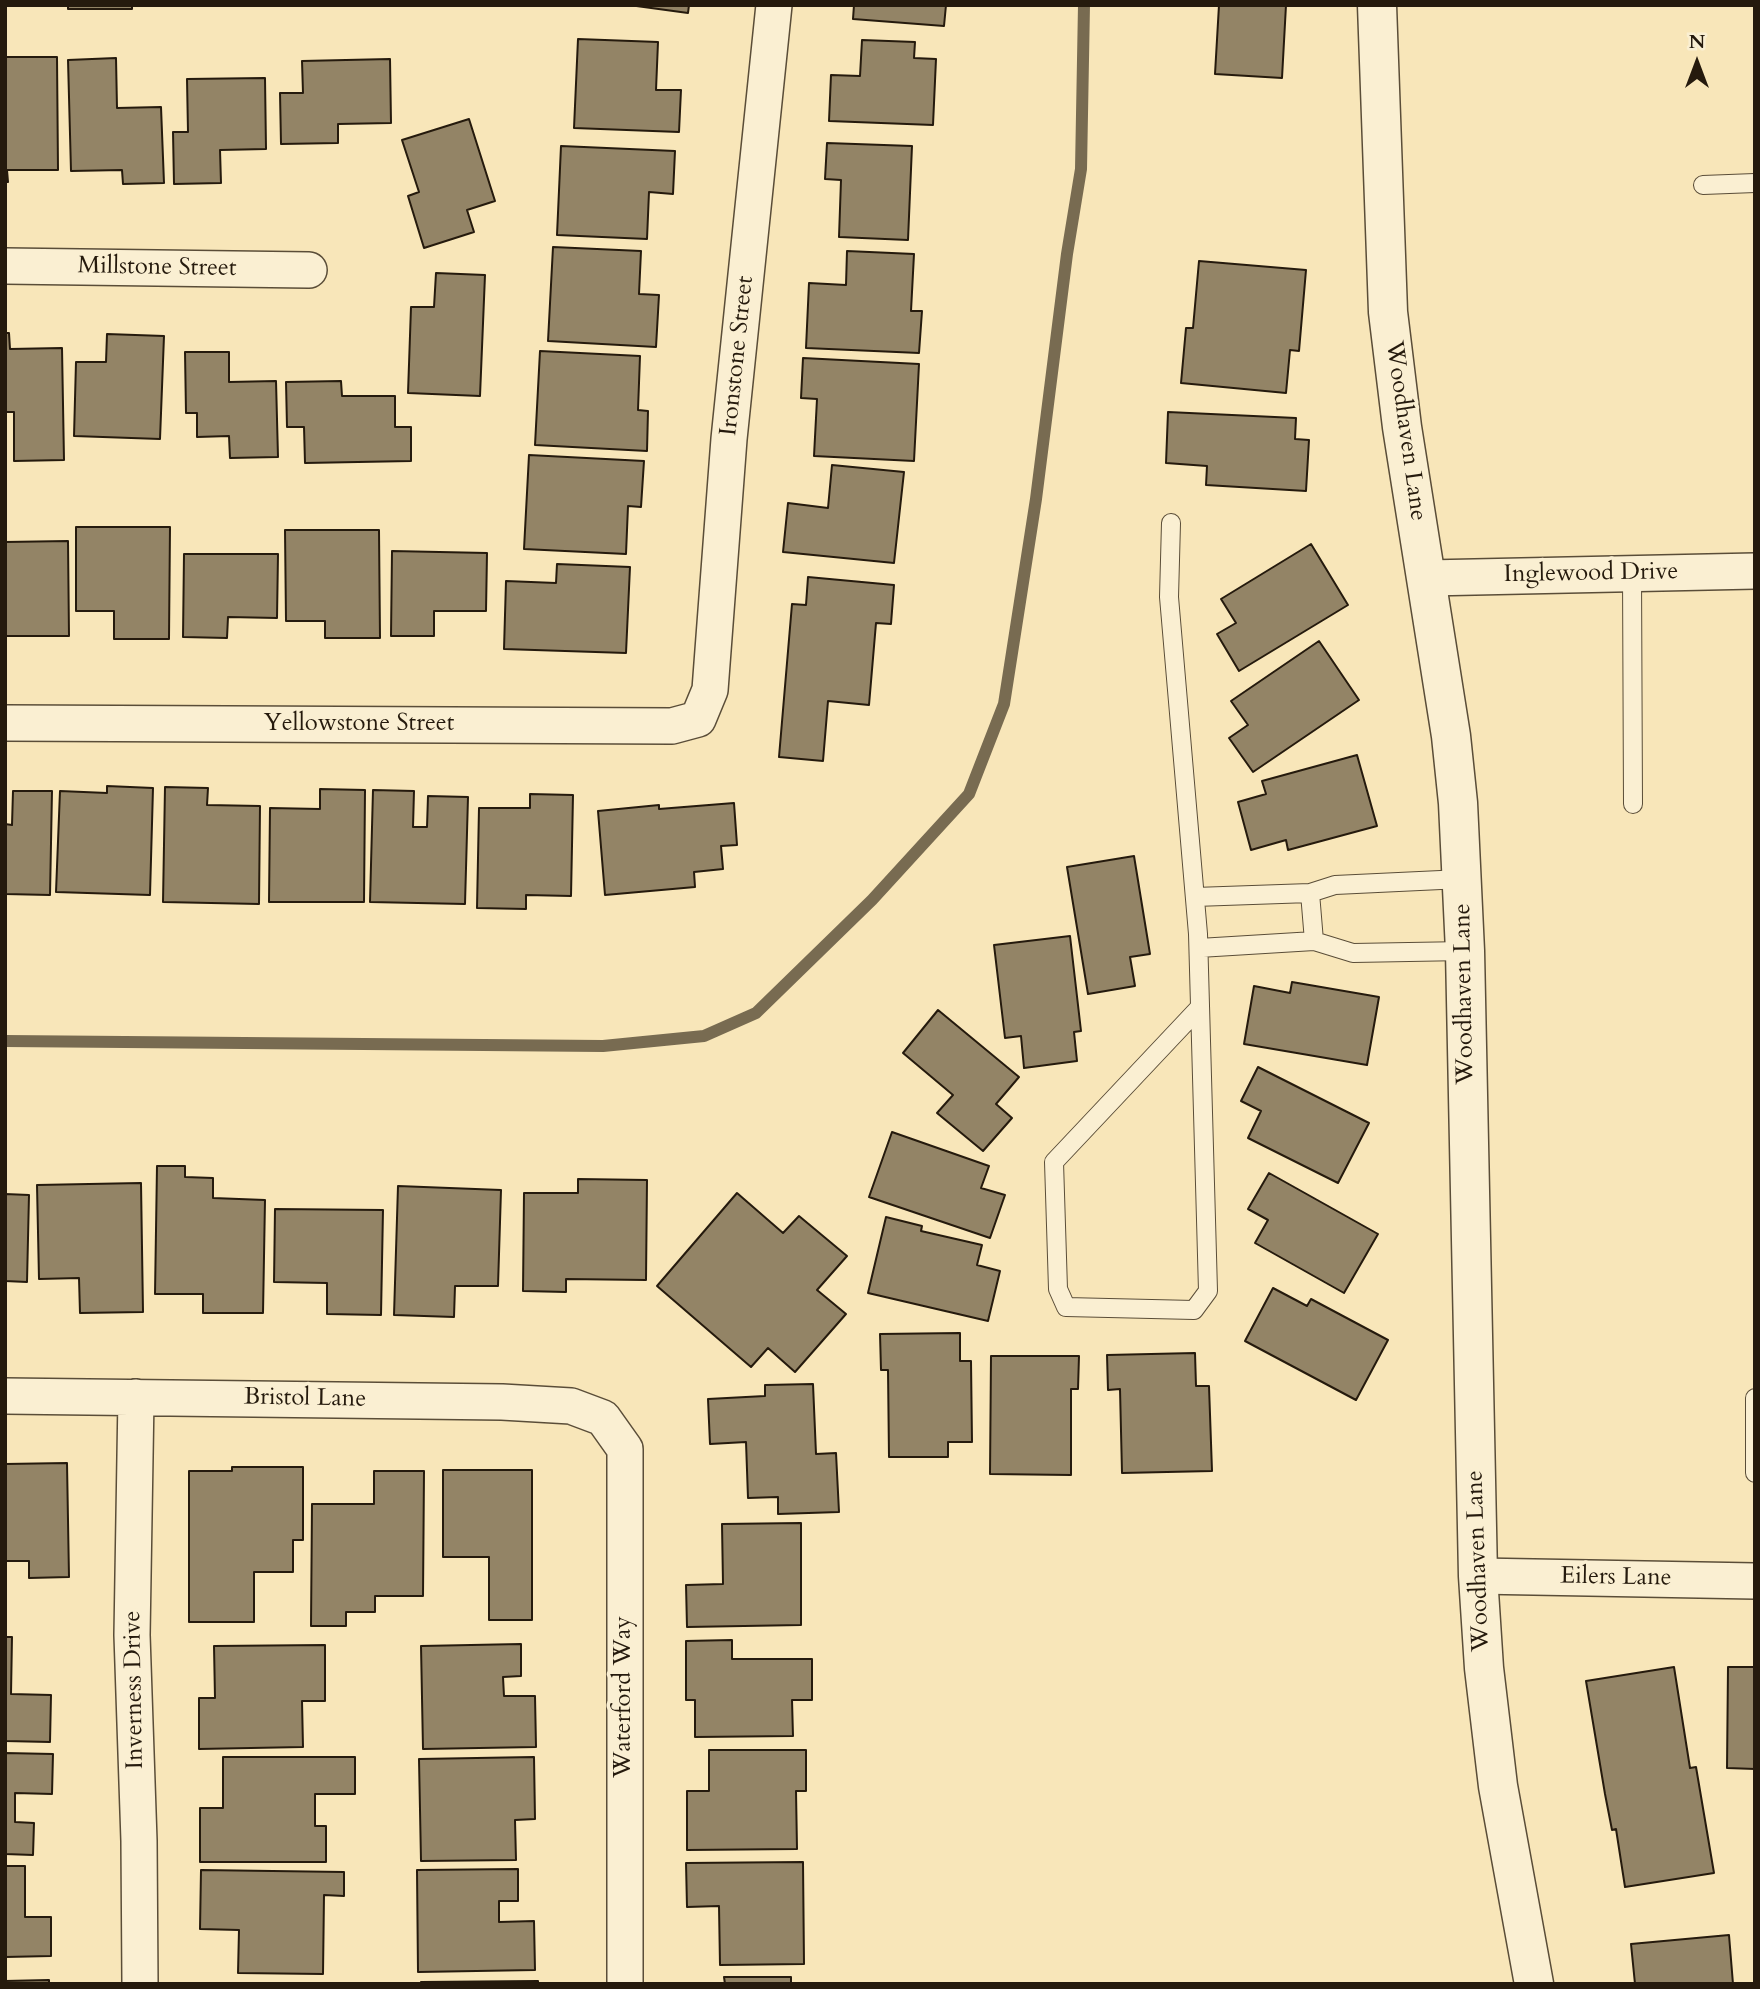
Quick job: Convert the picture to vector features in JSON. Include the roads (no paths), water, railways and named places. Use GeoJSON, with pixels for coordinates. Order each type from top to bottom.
{"type":"FeatureCollection","features":[{"type":"Feature","properties":{"kind":"street","name":"Ironstone Street"},"geometry":{"type":"LineString","coordinates":[[704,705],[710,690],[729,439],[774,5]]}},
{"type":"Feature","properties":{"kind":"street","name":"Woodhaven Lane"},"geometry":{"type":"LineString","coordinates":[[1377,5],[1388,312],[1402,427],[1451,736],[1458,803],[1465,951],[1478,1576],[1483,1668],[1497,1772],[1534,1984]]}},
{"type":"Feature","properties":{"kind":"street","name":"Millstone Street"},"geometry":{"type":"LineString","coordinates":[[5,266],[309,270]]}},
{"type":"Feature","properties":{"kind":"street","name":"Inglewood Drive"},"geometry":{"type":"LineString","coordinates":[[1428,578],[1755,571]]}},
{"type":"Feature","properties":{"kind":"street","name":"Yellowstone Street"},"geometry":{"type":"LineString","coordinates":[[5,723],[672,726],[698,719],[704,705]]}},
{"type":"Feature","properties":{"kind":"street","name":"Bristol Lane"},"geometry":{"type":"LineString","coordinates":[[5,1396],[502,1402],[571,1406],[603,1418]]}},
{"type":"Feature","properties":{"kind":"street","name":"Inverness Drive"},"geometry":{"type":"LineString","coordinates":[[136,1397],[132,1636],[139,1841],[140,1984]]}},
{"type":"Feature","properties":{"kind":"street","name":"Waterford Way"},"geometry":{"type":"LineString","coordinates":[[603,1418],[625,1449],[625,1984]]}},
{"type":"Feature","properties":{"kind":"street","name":"Eilers Lane"},"geometry":{"type":"LineString","coordinates":[[1478,1576],[1755,1581]]}},
{"type":"Feature","properties":{"kind":"lane"},"geometry":{"type":"LineString","coordinates":[[1703,185],[1755,183]]}},
{"type":"Feature","properties":{"kind":"lane"},"geometry":{"type":"LineString","coordinates":[[1171,523],[1169,597],[1199,948],[1208,1291],[1194,1310],[1066,1307],[1058,1289],[1054,1162],[1200,1007]]}},
{"type":"Feature","properties":{"kind":"lane"},"geometry":{"type":"LineString","coordinates":[[1632,573],[1633,804]]}},
{"type":"Feature","properties":{"kind":"lane"},"geometry":{"type":"LineString","coordinates":[[1195,897],[1310,893],[1335,885],[1462,879]]}},
{"type":"Feature","properties":{"kind":"lane"},"geometry":{"type":"LineString","coordinates":[[1310,893],[1314,941]]}},
{"type":"Feature","properties":{"kind":"lane"},"geometry":{"type":"LineString","coordinates":[[1199,948],[1314,941],[1353,953],[1465,951]]}},
{"type":"Feature","properties":{"kind":"lane"},"geometry":{"type":"LineString","coordinates":[[1755,1398],[1755,1473]]}},
{"type":"Feature","properties":{"kind":"waterway"},"geometry":{"type":"LineString","coordinates":[[5,1041],[603,1046],[704,1036],[756,1013],[872,900],[969,794],[1004,704],[1036,499],[1067,254],[1081,169],[1084,5]]}}]}
